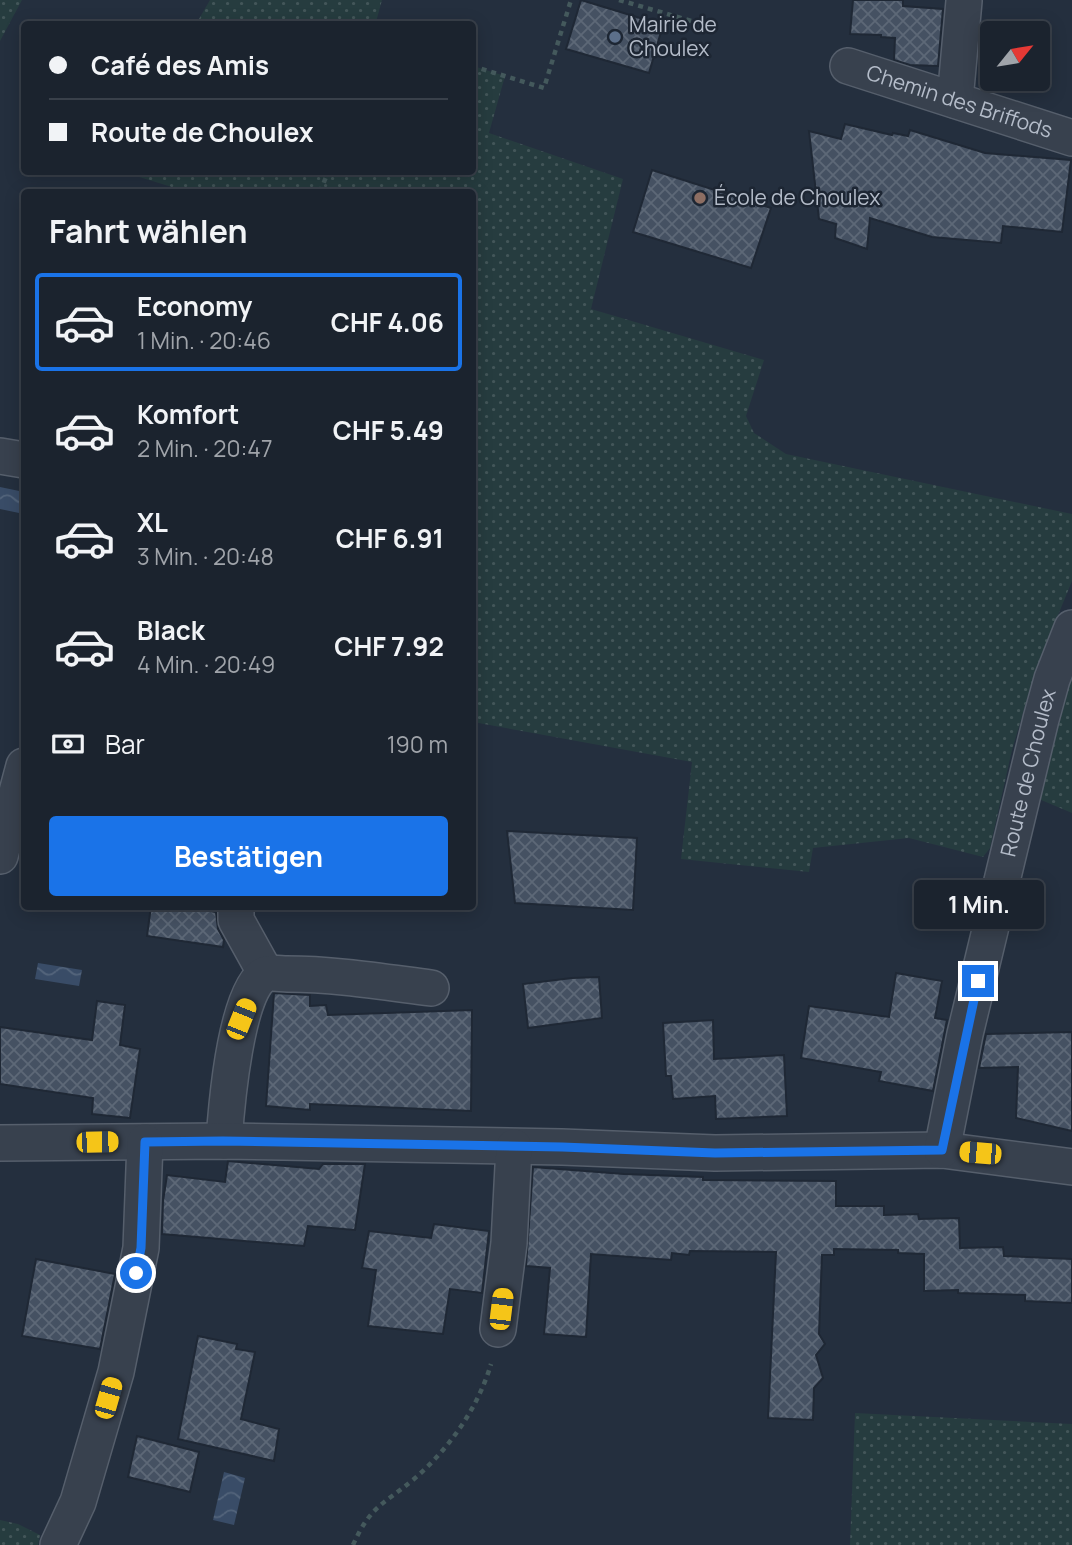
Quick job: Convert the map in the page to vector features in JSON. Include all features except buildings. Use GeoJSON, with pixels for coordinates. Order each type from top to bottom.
{"type":"FeatureCollection","features":[{"type":"Feature","properties":{"kind":"street"},"geometry":{"type":"LineString","coordinates":[[955,100],[964,1]]}},
{"type":"Feature","properties":{"kind":"street","name":"Chemin des Briffods"},"geometry":{"type":"LineString","coordinates":[[848,66],[1072,138]]}},
{"type":"Feature","properties":{"kind":"street"},"geometry":{"type":"LineString","coordinates":[[0,456],[21,460]]}},
{"type":"Feature","properties":{"kind":"street","name":"Route de Choulex"},"geometry":{"type":"LineString","coordinates":[[942,1150],[965,1034],[1041,719],[1052,678],[1072,628]]}},
{"type":"Feature","properties":{"kind":"street"},"geometry":{"type":"LineString","coordinates":[[0,856],[21,777]]}},
{"type":"Feature","properties":{"kind":"street"},"geometry":{"type":"LineString","coordinates":[[236,910],[236,920],[266,974]]}},
{"type":"Feature","properties":{"kind":"street"},"geometry":{"type":"LineString","coordinates":[[223,1141],[229,1079],[241,1019],[257,980],[266,974],[310,974],[431,988]]}},
{"type":"Feature","properties":{"kind":"street"},"geometry":{"type":"LineString","coordinates":[[0,1143],[223,1141],[715,1153],[942,1150],[1072,1167]]}},
{"type":"Feature","properties":{"kind":"street"},"geometry":{"type":"LineString","coordinates":[[58,1545],[78,1502],[116,1372],[141,1248],[145,1142]]}},
{"type":"Feature","properties":{"kind":"street"},"geometry":{"type":"LineString","coordinates":[[498,1329],[509,1243],[513,1147]]}},
{"type":"Feature","properties":{"kind":"path"},"geometry":{"type":"LineString","coordinates":[[476,67],[544,88],[572,0]]}},
{"type":"Feature","properties":{"kind":"path"},"geometry":{"type":"LineString","coordinates":[[619,0],[695,22]]}},
{"type":"Feature","properties":{"kind":"path"},"geometry":{"type":"LineString","coordinates":[[353,1545],[364,1522],[380,1503],[412,1480],[441,1454],[455,1435],[487,1377],[498,1329]]}},
{"type":"Feature","properties":{"kind":"green space"},"geometry":{"type":"Polygon","coordinates":[[[0,0],[22,0],[0,41],[0,0]]]}},
{"type":"Feature","properties":{"kind":"green space"},"geometry":{"type":"Polygon","coordinates":[[[210,0],[382,0],[376,21],[198,21],[210,0]]]}},
{"type":"Feature","properties":{"kind":"green space"},"geometry":{"type":"Polygon","coordinates":[[[476,67],[505,76],[489,133],[623,179],[591,309],[764,360],[746,416],[754,433],[786,454],[1072,514],[1072,581],[1036,669],[1012,750],[990,848],[983,857],[909,838],[813,848],[809,872],[681,859],[692,762],[476,723],[476,189],[178,189],[133,175],[476,175],[476,67]]]}},
{"type":"Feature","properties":{"kind":"green space"},"geometry":{"type":"Polygon","coordinates":[[[1072,665],[1072,813],[1034,797],[1072,665]]]}},
{"type":"Feature","properties":{"kind":"green space"},"geometry":{"type":"Polygon","coordinates":[[[855,1413],[1072,1424],[1072,1545],[850,1545],[855,1413]]]}},
{"type":"Feature","properties":{"kind":"green space"},"geometry":{"type":"Polygon","coordinates":[[[0,1520],[18,1524],[40,1535],[38,1545],[0,1545],[0,1520]]]}},
{"type":"Feature","properties":{"kind":"water"},"geometry":{"type":"Polygon","coordinates":[[[0,487],[21,491],[21,513],[0,509],[0,487]]]}},
{"type":"Feature","properties":{"kind":"water"},"geometry":{"type":"Polygon","coordinates":[[[38,963],[82,970],[79,986],[35,979],[38,963]]]}},
{"type":"Feature","properties":{"kind":"water"},"geometry":{"type":"Polygon","coordinates":[[[224,1472],[245,1478],[234,1525],[213,1520],[224,1472]]]}},
{"type":"Feature","properties":{"kind":"place","name":"Mairie de Choulex"},"geometry":{"type":"Point","coordinates":[615,37]}},
{"type":"Feature","properties":{"kind":"place","name":"École de Choulex"},"geometry":{"type":"Point","coordinates":[700,198]}},
{"type":"Feature","properties":{"kind":"route"},"geometry":{"type":"LineString","coordinates":[[136,1273],[141,1248],[145,1142],[562,1147],[715,1153],[942,1150],[978,981]]}}]}
